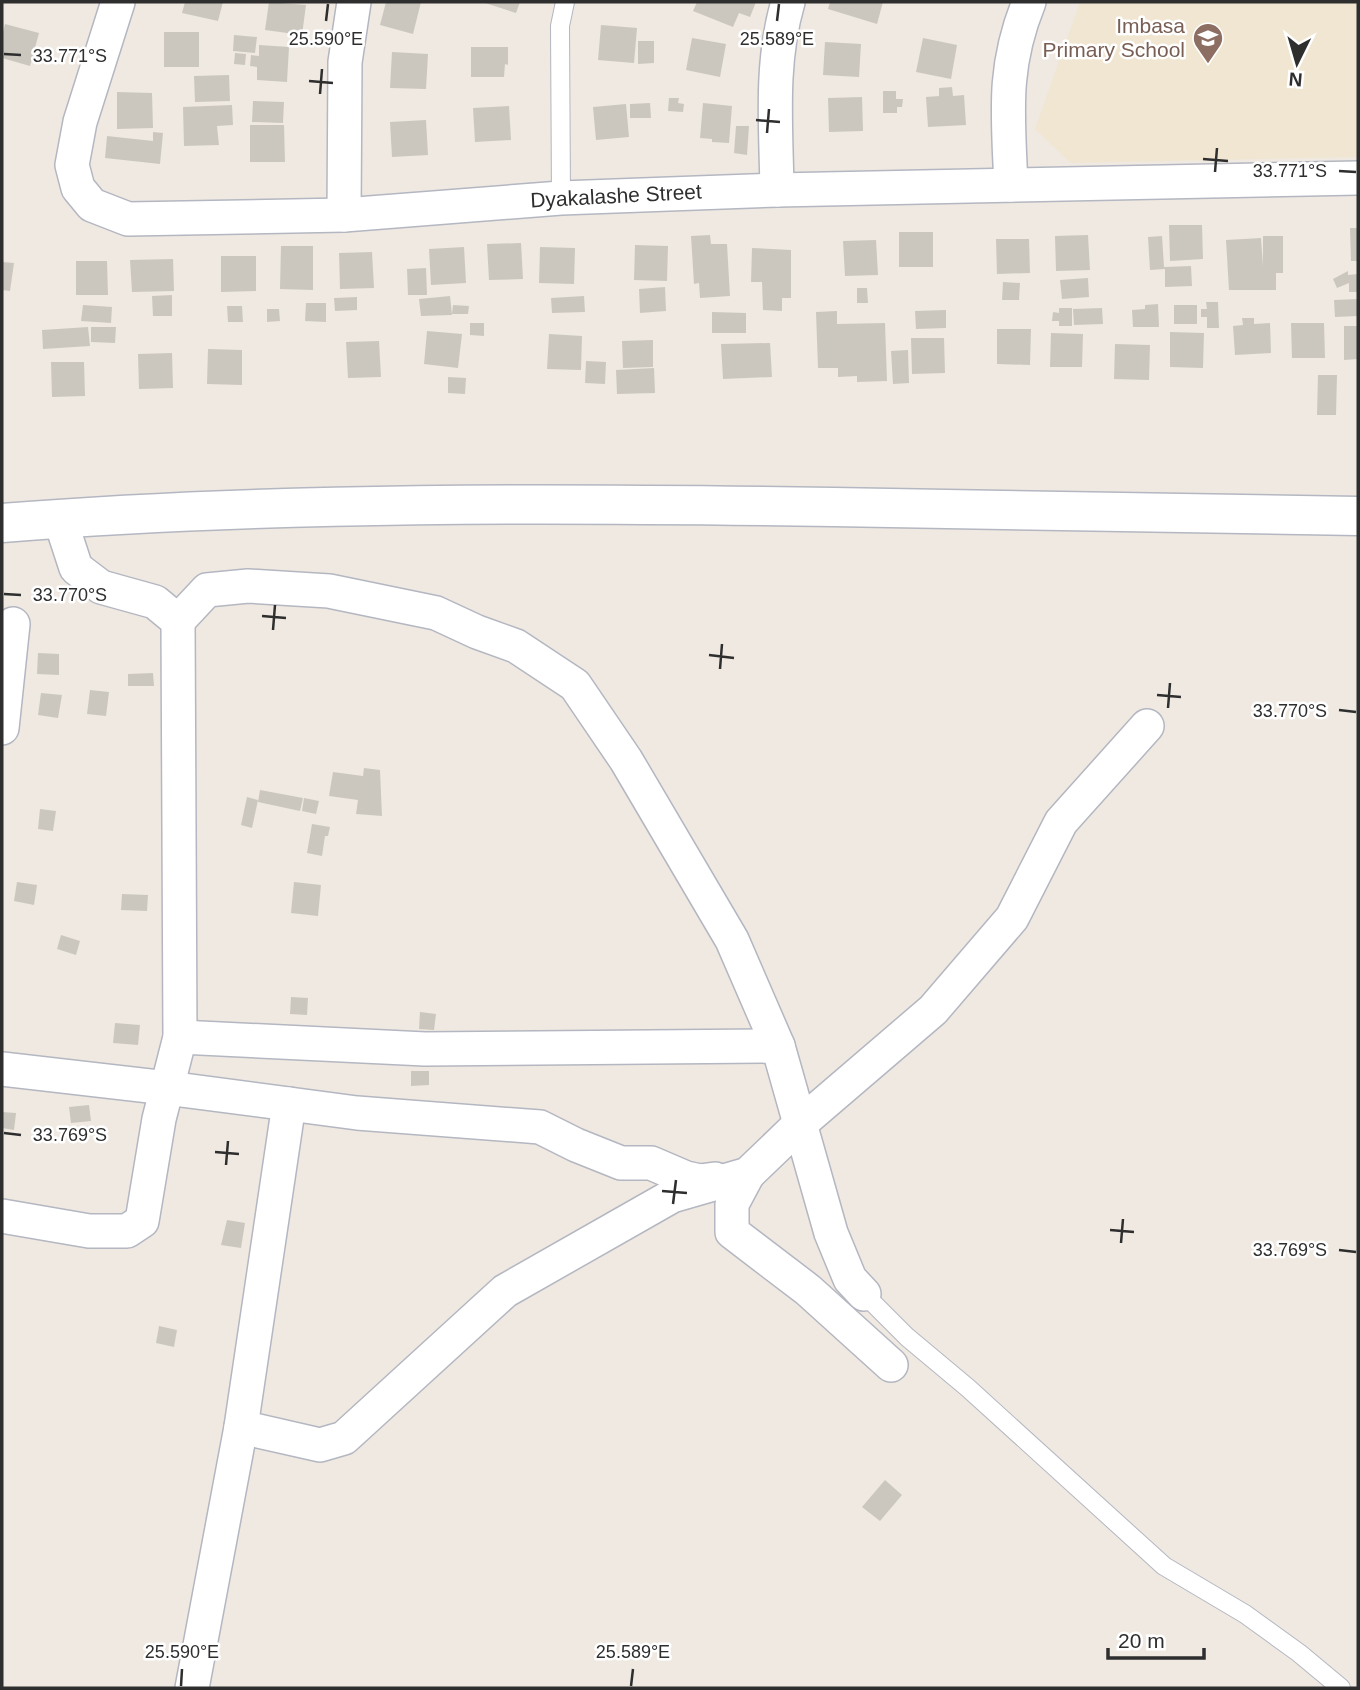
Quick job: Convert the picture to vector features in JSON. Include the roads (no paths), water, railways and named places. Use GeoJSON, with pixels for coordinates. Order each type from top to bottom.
{"type":"FeatureCollection","features":[{"type":"Feature","properties":{"kind":"main road"},"geometry":{"type":"LineString","coordinates":[[2,523],[197,510],[590,503],[1358,516]]}},
{"type":"Feature","properties":{"kind":"street","name":"Dyakalashe Street"},"geometry":{"type":"LineString","coordinates":[[118,2],[80,122],[72,165],[78,188],[92,205],[128,219],[344,215],[561,198],[777,190],[1358,178]]}},
{"type":"Feature","properties":{"kind":"street"},"geometry":{"type":"LineString","coordinates":[[344,215],[345,62],[354,2]]}},
{"type":"Feature","properties":{"kind":"street"},"geometry":{"type":"LineString","coordinates":[[777,190],[775,70],[778,40],[788,2]]}},
{"type":"Feature","properties":{"kind":"street"},"geometry":{"type":"LineString","coordinates":[[1011,185],[1007,96],[1017,31],[1029,2]]}},
{"type":"Feature","properties":{"kind":"street"},"geometry":{"type":"LineString","coordinates":[[60,519],[76,568],[101,587],[155,602],[178,621]]}},
{"type":"Feature","properties":{"kind":"street"},"geometry":{"type":"LineString","coordinates":[[2,1216],[89,1231],[127,1231],[142,1221],[159,1119],[180,1037],[178,621],[207,590],[248,586],[329,591],[436,612],[477,632],[516,646],[575,685],[626,760],[732,940],[778,1046],[831,1233],[850,1279],[864,1294]]}},
{"type":"Feature","properties":{"kind":"street"},"geometry":{"type":"LineString","coordinates":[[2,728],[13,624]]}},
{"type":"Feature","properties":{"kind":"street"},"geometry":{"type":"LineString","coordinates":[[891,1365],[808,1290],[732,1232],[732,1204],[748,1174],[800,1124],[933,1010],[1012,918],[1061,822],[1147,726]]}},
{"type":"Feature","properties":{"kind":"street"},"geometry":{"type":"LineString","coordinates":[[180,1037],[425,1049],[778,1046]]}},
{"type":"Feature","properties":{"kind":"street"},"geometry":{"type":"LineString","coordinates":[[2,1069],[357,1113],[540,1128],[621,1163],[651,1163],[686,1178],[700,1181],[748,1174]]}},
{"type":"Feature","properties":{"kind":"street"},"geometry":{"type":"LineString","coordinates":[[192,1688],[241,1427],[289,1104]]}},
{"type":"Feature","properties":{"kind":"street"},"geometry":{"type":"LineString","coordinates":[[241,1427],[320,1445],[344,1438],[505,1291],[672,1196],[748,1174]]}},
{"type":"Feature","properties":{"kind":"lane"},"geometry":{"type":"LineString","coordinates":[[561,198],[560,26],[565,2]]}},
{"type":"Feature","properties":{"kind":"lane"},"geometry":{"type":"LineString","coordinates":[[864,1294],[907,1337],[968,1388],[1164,1566],[1202,1591],[1245,1614],[1341,1688]]}},
{"type":"Feature","properties":{"kind":"place","name":"Imbasa Primary School"},"geometry":{"type":"Point","coordinates":[1208,65]}}]}
